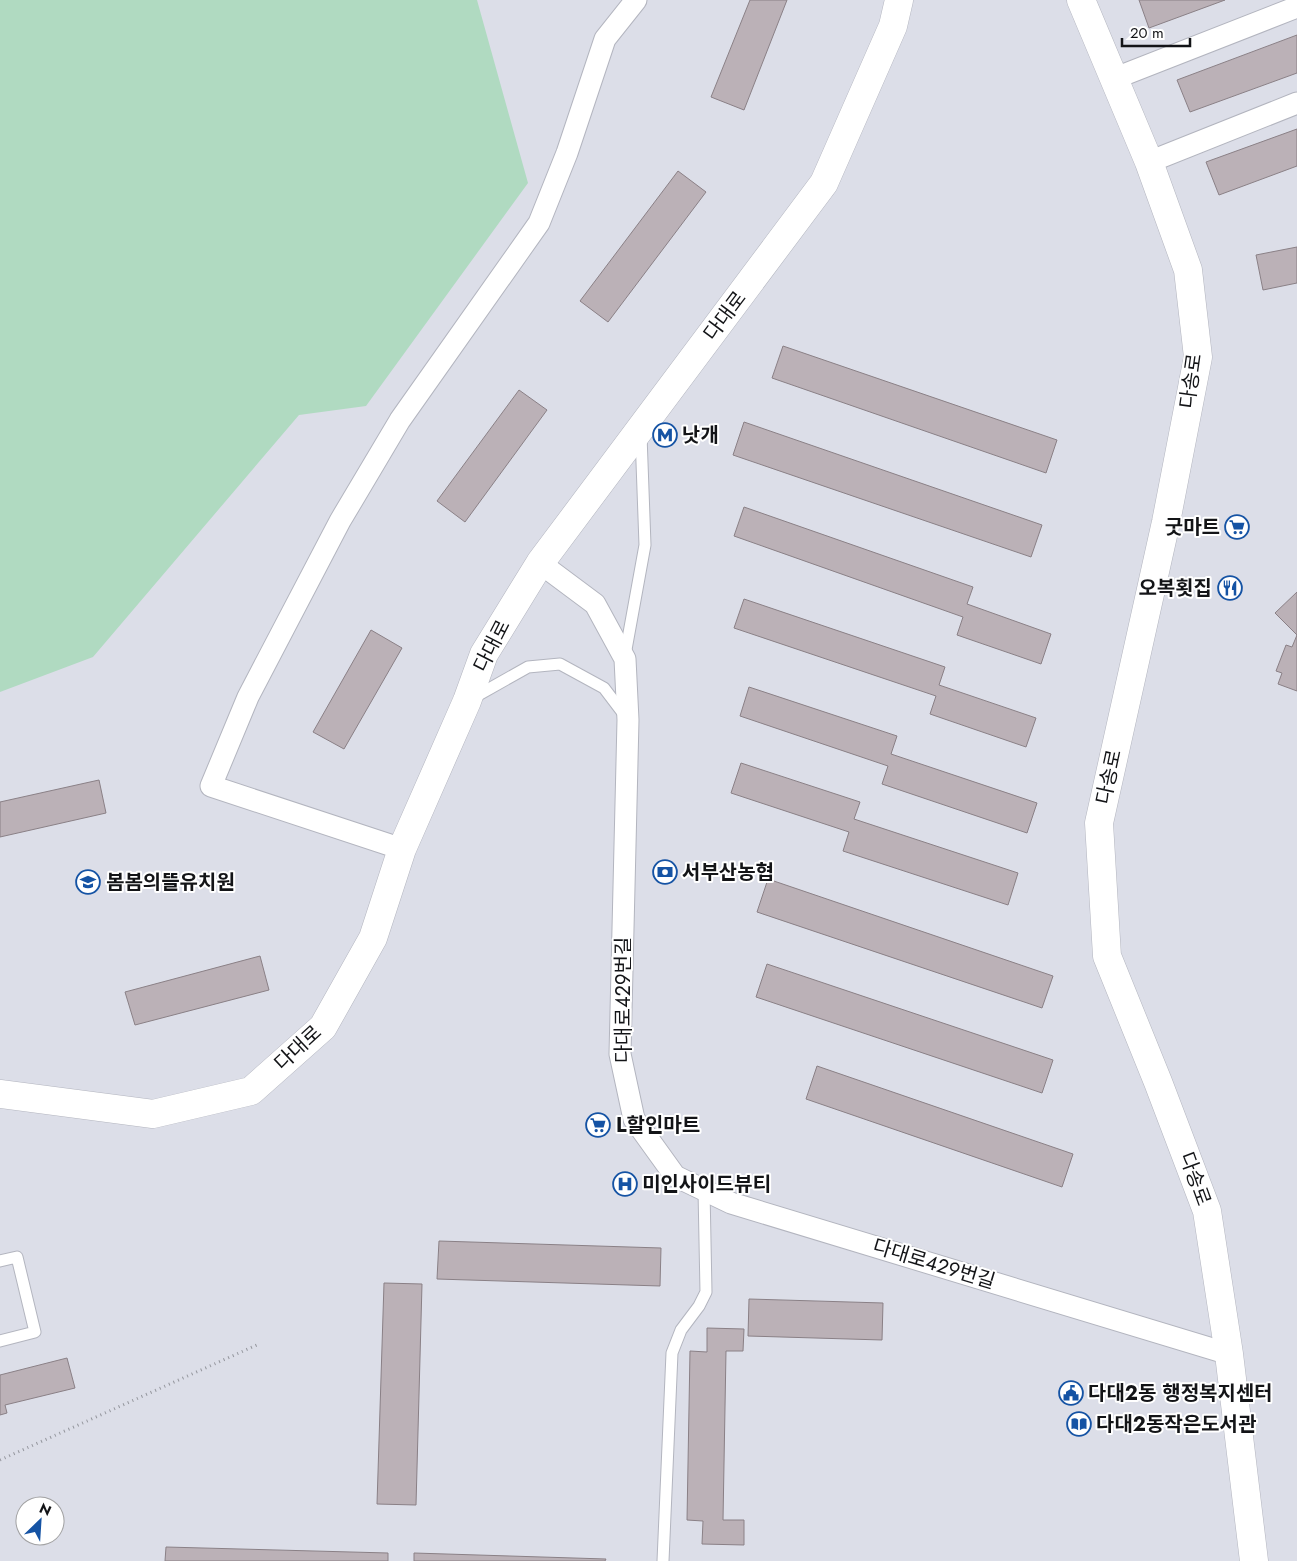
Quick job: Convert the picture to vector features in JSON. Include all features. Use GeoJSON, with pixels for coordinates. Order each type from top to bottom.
{"type":"FeatureCollection","features":[{"type":"Feature","properties":{"kind":"main road","name":"다대로"},"geometry":{"type":"LineString","coordinates":[[0,1094],[153,1114],[251,1090],[323,1027],[373,938],[402,849],[467,701],[484,654],[540,563],[824,183],[896,13],[906,0]]}},
{"type":"Feature","properties":{"kind":"main road","name":"다송로"},"geometry":{"type":"LineString","coordinates":[[1082,0],[1148,162],[1188,270],[1198,357],[1166,522],[1099,823],[1107,956],[1207,1211],[1228,1354],[1254,1561]]}},
{"type":"Feature","properties":{"kind":"street"},"geometry":{"type":"LineString","coordinates":[[402,849],[211,786],[248,696],[340,521],[400,420],[539,223],[567,153],[606,39],[636,0]]}},
{"type":"Feature","properties":{"kind":"street"},"geometry":{"type":"LineString","coordinates":[[1114,79],[1297,7]]}},
{"type":"Feature","properties":{"kind":"street"},"geometry":{"type":"LineString","coordinates":[[1148,162],[1297,103]]}},
{"type":"Feature","properties":{"kind":"street","name":"다대로429번길"},"geometry":{"type":"LineString","coordinates":[[540,563],[595,604],[624,659],[628,720],[620,1054],[634,1119],[675,1176],[731,1203],[1228,1354]]}},
{"type":"Feature","properties":{"kind":"lane"},"geometry":{"type":"LineString","coordinates":[[624,659],[645,544],[641,428]]}},
{"type":"Feature","properties":{"kind":"lane"},"geometry":{"type":"LineString","coordinates":[[467,701],[528,667],[560,664],[604,688],[628,720]]}},
{"type":"Feature","properties":{"kind":"lane"},"geometry":{"type":"LineString","coordinates":[[663,1561],[672,1353],[681,1330],[699,1306],[706,1292],[704,1190]]}},
{"type":"Feature","properties":{"kind":"lane"},"geometry":{"type":"LineString","coordinates":[[0,1261],[17,1257],[34,1332],[0,1341]]}},
{"type":"Feature","properties":{"kind":"path"},"geometry":{"type":"LineString","coordinates":[[0,1460],[259,1344]]}},
{"type":"Feature","properties":{"kind":"green space"},"geometry":{"type":"Polygon","coordinates":[[[0,0],[477,0],[528,183],[366,406],[299,415],[93,657],[0,692],[0,0]]]}},
{"type":"Feature","properties":{"kind":"building"},"geometry":{"type":"Polygon","coordinates":[[[750,0],[787,0],[744,110],[711,97],[750,0]]]}},
{"type":"Feature","properties":{"kind":"building"},"geometry":{"type":"Polygon","coordinates":[[[1139,0],[1225,0],[1149,28],[1139,0]]]}},
{"type":"Feature","properties":{"kind":"building"},"geometry":{"type":"Polygon","coordinates":[[[1297,35],[1297,73],[1190,112],[1177,80],[1297,35]]]}},
{"type":"Feature","properties":{"kind":"building"},"geometry":{"type":"Polygon","coordinates":[[[1297,129],[1297,166],[1219,195],[1206,162],[1297,129]]]}},
{"type":"Feature","properties":{"kind":"building"},"geometry":{"type":"Polygon","coordinates":[[[678,171],[706,192],[608,322],[580,301],[678,171]]]}},
{"type":"Feature","properties":{"kind":"building"},"geometry":{"type":"Polygon","coordinates":[[[1297,247],[1297,283],[1263,290],[1256,255],[1297,247]]]}},
{"type":"Feature","properties":{"kind":"building"},"geometry":{"type":"Polygon","coordinates":[[[783,346],[1057,440],[1046,473],[772,378],[783,346]]]}},
{"type":"Feature","properties":{"kind":"building"},"geometry":{"type":"Polygon","coordinates":[[[519,390],[547,410],[465,522],[437,501],[519,390]]]}},
{"type":"Feature","properties":{"kind":"building"},"geometry":{"type":"Polygon","coordinates":[[[744,422],[1042,525],[1031,557],[733,455],[744,422]]]}},
{"type":"Feature","properties":{"kind":"building"},"geometry":{"type":"Polygon","coordinates":[[[744,507],[973,587],[967,604],[1051,634],[1041,664],[957,635],[963,617],[734,536],[744,507]]]}},
{"type":"Feature","properties":{"kind":"building"},"geometry":{"type":"Polygon","coordinates":[[[1297,592],[1297,635],[1275,613],[1297,592]]]}},
{"type":"Feature","properties":{"kind":"building"},"geometry":{"type":"Polygon","coordinates":[[[744,599],[945,667],[939,685],[1036,718],[1026,747],[930,714],[936,696],[734,628],[744,599]]]}},
{"type":"Feature","properties":{"kind":"building"},"geometry":{"type":"Polygon","coordinates":[[[371,630],[402,648],[344,749],[313,732],[371,630]]]}},
{"type":"Feature","properties":{"kind":"building"},"geometry":{"type":"Polygon","coordinates":[[[1297,635],[1297,691],[1278,684],[1282,673],[1276,671],[1286,645],[1292,647],[1297,635]]]}},
{"type":"Feature","properties":{"kind":"building"},"geometry":{"type":"Polygon","coordinates":[[[749,687],[897,736],[891,754],[1037,803],[1027,833],[882,784],[888,766],[740,716],[749,687]]]}},
{"type":"Feature","properties":{"kind":"building"},"geometry":{"type":"Polygon","coordinates":[[[741,763],[860,802],[854,819],[1018,873],[1008,905],[843,851],[849,832],[731,793],[741,763]]]}},
{"type":"Feature","properties":{"kind":"building"},"geometry":{"type":"Polygon","coordinates":[[[99,780],[106,813],[0,837],[0,802],[99,780]]]}},
{"type":"Feature","properties":{"kind":"building"},"geometry":{"type":"Polygon","coordinates":[[[768,879],[1053,976],[1042,1008],[757,912],[768,879]]]}},
{"type":"Feature","properties":{"kind":"building"},"geometry":{"type":"Polygon","coordinates":[[[260,956],[269,990],[135,1025],[125,992],[260,956]]]}},
{"type":"Feature","properties":{"kind":"building"},"geometry":{"type":"Polygon","coordinates":[[[767,964],[1053,1060],[1042,1093],[756,997],[767,964]]]}},
{"type":"Feature","properties":{"kind":"building"},"geometry":{"type":"Polygon","coordinates":[[[817,1066],[1073,1154],[1062,1187],[806,1099],[817,1066]]]}},
{"type":"Feature","properties":{"kind":"building"},"geometry":{"type":"Polygon","coordinates":[[[439,1241],[661,1248],[660,1286],[437,1279],[439,1241]]]}},
{"type":"Feature","properties":{"kind":"building"},"geometry":{"type":"Polygon","coordinates":[[[384,1283],[422,1284],[416,1505],[377,1504],[384,1283]]]}},
{"type":"Feature","properties":{"kind":"building"},"geometry":{"type":"Polygon","coordinates":[[[749,1299],[883,1303],[882,1340],[748,1336],[749,1299]]]}},
{"type":"Feature","properties":{"kind":"building"},"geometry":{"type":"Polygon","coordinates":[[[707,1328],[744,1329],[743,1351],[726,1351],[723,1520],[744,1520],[744,1545],[702,1544],[703,1521],[687,1520],[690,1351],[707,1352],[707,1328]]]}},
{"type":"Feature","properties":{"kind":"building"},"geometry":{"type":"Polygon","coordinates":[[[67,1358],[75,1388],[5,1405],[7,1413],[0,1415],[0,1375],[67,1358]]]}},
{"type":"Feature","properties":{"kind":"building"},"geometry":{"type":"Polygon","coordinates":[[[166,1547],[388,1553],[388,1561],[165,1561],[166,1547]]]}},
{"type":"Feature","properties":{"kind":"building"},"geometry":{"type":"Polygon","coordinates":[[[414,1553],[606,1559],[605,1561],[414,1561],[414,1553]]]}},
{"type":"Feature","properties":{"kind":"place","name":"낫개"},"geometry":{"type":"Point","coordinates":[665,435]}},
{"type":"Feature","properties":{"kind":"place","name":"굿마트"},"geometry":{"type":"Point","coordinates":[1237,527]}},
{"type":"Feature","properties":{"kind":"place","name":"오복횟집"},"geometry":{"type":"Point","coordinates":[1230,588]}},
{"type":"Feature","properties":{"kind":"place","name":"서부산농협"},"geometry":{"type":"Point","coordinates":[665,872]}},
{"type":"Feature","properties":{"kind":"place","name":"봄봄의뜰유치원"},"geometry":{"type":"Point","coordinates":[88,882]}},
{"type":"Feature","properties":{"kind":"place","name":"L할인마트"},"geometry":{"type":"Point","coordinates":[598,1125]}},
{"type":"Feature","properties":{"kind":"place","name":"미인사이드뷰티"},"geometry":{"type":"Point","coordinates":[625,1184]}},
{"type":"Feature","properties":{"kind":"place","name":"다대2동 행정복지센터"},"geometry":{"type":"Point","coordinates":[1071,1393]}},
{"type":"Feature","properties":{"kind":"place","name":"다대2동작은도서관"},"geometry":{"type":"Point","coordinates":[1079,1424]}}]}
